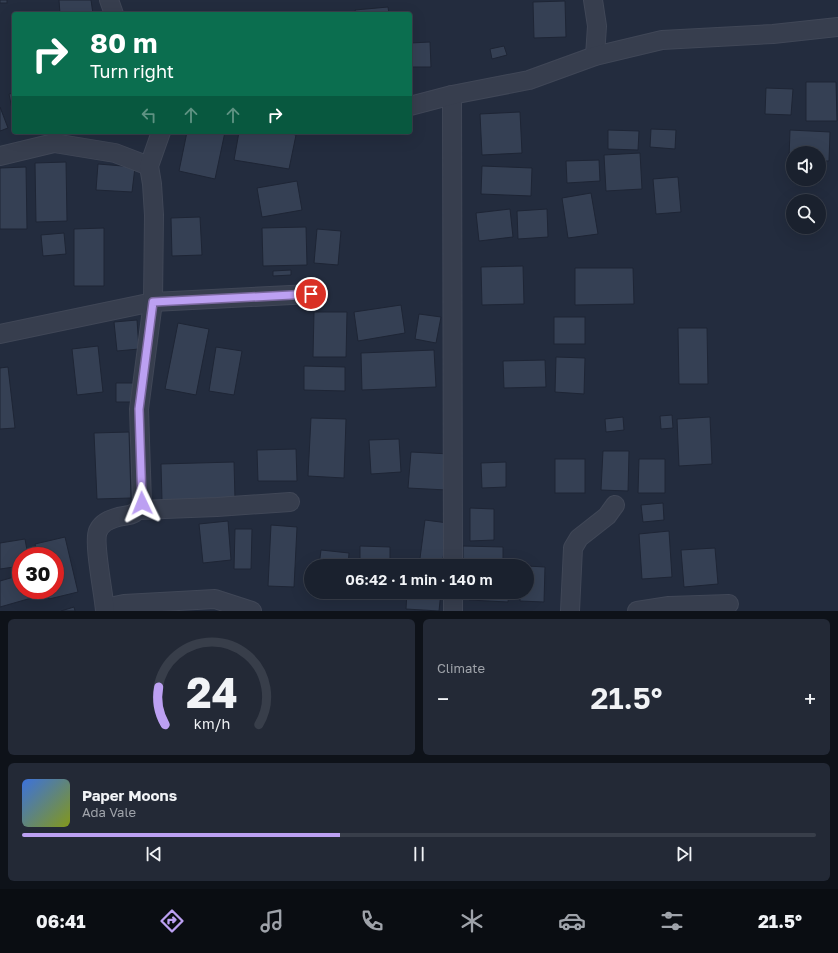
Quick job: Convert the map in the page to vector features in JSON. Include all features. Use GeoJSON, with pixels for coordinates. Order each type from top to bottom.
{"type":"FeatureCollection","features":[{"type":"Feature","properties":{"kind":"street"},"geometry":{"type":"LineString","coordinates":[[109,0],[113,12]]}},
{"type":"Feature","properties":{"kind":"street"},"geometry":{"type":"LineString","coordinates":[[593,0],[597,26],[595,56]]}},
{"type":"Feature","properties":{"kind":"street"},"geometry":{"type":"LineString","coordinates":[[412,105],[452,95],[529,80],[595,56],[662,40],[773,34],[838,27]]}},
{"type":"Feature","properties":{"kind":"street"},"geometry":{"type":"LineString","coordinates":[[452,95],[453,559]]}},
{"type":"Feature","properties":{"kind":"street"},"geometry":{"type":"LineString","coordinates":[[160,134],[149,166],[154,215],[153,302],[139,409],[142,503],[139,510],[134,514],[114,518],[104,522],[98,531],[97,545],[105,609],[124,604],[215,599],[252,611]]}},
{"type":"Feature","properties":{"kind":"street"},"geometry":{"type":"LineString","coordinates":[[0,156],[54,143],[115,152],[149,166]]}},
{"type":"Feature","properties":{"kind":"street"},"geometry":{"type":"LineString","coordinates":[[0,334],[153,302],[311,294]]}},
{"type":"Feature","properties":{"kind":"street"},"geometry":{"type":"LineString","coordinates":[[139,510],[290,502]]}},
{"type":"Feature","properties":{"kind":"street"},"geometry":{"type":"LineString","coordinates":[[570,611],[573,548],[579,538],[607,516],[615,505]]}},
{"type":"Feature","properties":{"kind":"street"},"geometry":{"type":"LineString","coordinates":[[453,599],[453,611]]}},
{"type":"Feature","properties":{"kind":"street"},"geometry":{"type":"LineString","coordinates":[[637,611],[669,606],[729,604]]}},
{"type":"Feature","properties":{"kind":"building"},"geometry":{"type":"Polygon","coordinates":[[[0,0],[7,0],[7,3],[0,3],[0,0]]]}},
{"type":"Feature","properties":{"kind":"building"},"geometry":{"type":"Polygon","coordinates":[[[59,0],[91,0],[93,12],[60,12],[59,0]]]}},
{"type":"Feature","properties":{"kind":"building"},"geometry":{"type":"Polygon","coordinates":[[[565,1],[566,37],[534,38],[533,2],[565,1]]]}},
{"type":"Feature","properties":{"kind":"building"},"geometry":{"type":"Polygon","coordinates":[[[388,7],[389,12],[356,12],[355,10],[388,7]]]}},
{"type":"Feature","properties":{"kind":"building"},"geometry":{"type":"Polygon","coordinates":[[[430,42],[431,67],[412,67],[412,43],[430,42]]]}},
{"type":"Feature","properties":{"kind":"building"},"geometry":{"type":"Polygon","coordinates":[[[504,46],[507,55],[492,59],[490,49],[504,46]]]}},
{"type":"Feature","properties":{"kind":"building"},"geometry":{"type":"Polygon","coordinates":[[[806,82],[836,82],[837,121],[806,121],[806,82]]]}},
{"type":"Feature","properties":{"kind":"building"},"geometry":{"type":"Polygon","coordinates":[[[766,88],[793,89],[791,115],[765,114],[766,88]]]}},
{"type":"Feature","properties":{"kind":"building"},"geometry":{"type":"Polygon","coordinates":[[[12,93],[12,109],[9,94],[12,93]]]}},
{"type":"Feature","properties":{"kind":"building"},"geometry":{"type":"Polygon","coordinates":[[[0,107],[8,128],[0,131],[0,107]]]}},
{"type":"Feature","properties":{"kind":"building"},"geometry":{"type":"Polygon","coordinates":[[[520,112],[522,153],[482,155],[480,114],[520,112]]]}},
{"type":"Feature","properties":{"kind":"building"},"geometry":{"type":"Polygon","coordinates":[[[651,129],[676,130],[675,149],[650,147],[651,129]]]}},
{"type":"Feature","properties":{"kind":"building"},"geometry":{"type":"Polygon","coordinates":[[[608,130],[639,131],[638,150],[608,149],[608,130]]]}},
{"type":"Feature","properties":{"kind":"building"},"geometry":{"type":"Polygon","coordinates":[[[790,130],[830,132],[829,161],[826,161],[826,146],[789,146],[790,130]]]}},
{"type":"Feature","properties":{"kind":"building"},"geometry":{"type":"Polygon","coordinates":[[[187,134],[225,134],[215,179],[179,171],[187,134]]]}},
{"type":"Feature","properties":{"kind":"building"},"geometry":{"type":"Polygon","coordinates":[[[239,134],[296,135],[289,169],[234,160],[239,134]]]}},
{"type":"Feature","properties":{"kind":"building"},"geometry":{"type":"Polygon","coordinates":[[[640,153],[642,189],[606,191],[604,155],[640,153]]]}},
{"type":"Feature","properties":{"kind":"building"},"geometry":{"type":"Polygon","coordinates":[[[599,160],[600,181],[567,183],[566,161],[599,160]]]}},
{"type":"Feature","properties":{"kind":"building"},"geometry":{"type":"Polygon","coordinates":[[[66,162],[67,221],[36,222],[35,163],[66,162]]]}},
{"type":"Feature","properties":{"kind":"building"},"geometry":{"type":"Polygon","coordinates":[[[98,164],[135,167],[132,192],[96,190],[98,164]]]}},
{"type":"Feature","properties":{"kind":"building"},"geometry":{"type":"Polygon","coordinates":[[[482,166],[532,168],[531,196],[481,194],[482,166]]]}},
{"type":"Feature","properties":{"kind":"building"},"geometry":{"type":"Polygon","coordinates":[[[26,167],[27,229],[0,229],[0,168],[26,167]]]}},
{"type":"Feature","properties":{"kind":"building"},"geometry":{"type":"Polygon","coordinates":[[[678,177],[681,212],[656,214],[653,179],[678,177]]]}},
{"type":"Feature","properties":{"kind":"building"},"geometry":{"type":"Polygon","coordinates":[[[297,181],[302,210],[262,217],[257,188],[297,181]]]}},
{"type":"Feature","properties":{"kind":"building"},"geometry":{"type":"Polygon","coordinates":[[[591,193],[598,234],[568,238],[562,198],[591,193]]]}},
{"type":"Feature","properties":{"kind":"building"},"geometry":{"type":"Polygon","coordinates":[[[510,209],[513,237],[479,241],[476,213],[510,209]]]}},
{"type":"Feature","properties":{"kind":"building"},"geometry":{"type":"Polygon","coordinates":[[[547,209],[548,237],[518,239],[517,211],[547,209]]]}},
{"type":"Feature","properties":{"kind":"building"},"geometry":{"type":"Polygon","coordinates":[[[200,217],[202,255],[172,256],[171,218],[200,217]]]}},
{"type":"Feature","properties":{"kind":"building"},"geometry":{"type":"Polygon","coordinates":[[[306,227],[307,265],[263,266],[262,228],[306,227]]]}},
{"type":"Feature","properties":{"kind":"building"},"geometry":{"type":"Polygon","coordinates":[[[104,228],[104,286],[74,286],[74,229],[104,228]]]}},
{"type":"Feature","properties":{"kind":"building"},"geometry":{"type":"Polygon","coordinates":[[[317,229],[341,231],[338,265],[314,263],[317,229]]]}},
{"type":"Feature","properties":{"kind":"building"},"geometry":{"type":"Polygon","coordinates":[[[64,233],[66,254],[43,256],[41,235],[64,233]]]}},
{"type":"Feature","properties":{"kind":"building"},"geometry":{"type":"Polygon","coordinates":[[[523,266],[524,304],[482,305],[481,267],[523,266]]]}},
{"type":"Feature","properties":{"kind":"building"},"geometry":{"type":"Polygon","coordinates":[[[575,268],[633,268],[634,304],[575,305],[575,268]]]}},
{"type":"Feature","properties":{"kind":"building"},"geometry":{"type":"Polygon","coordinates":[[[291,270],[291,275],[273,276],[273,271],[291,270]]]}},
{"type":"Feature","properties":{"kind":"building"},"geometry":{"type":"Polygon","coordinates":[[[401,305],[405,333],[358,341],[354,312],[401,305]]]}},
{"type":"Feature","properties":{"kind":"building"},"geometry":{"type":"Polygon","coordinates":[[[314,312],[347,312],[346,357],[313,357],[314,312]]]}},
{"type":"Feature","properties":{"kind":"building"},"geometry":{"type":"Polygon","coordinates":[[[419,314],[441,317],[436,343],[415,339],[419,314]]]}},
{"type":"Feature","properties":{"kind":"building"},"geometry":{"type":"Polygon","coordinates":[[[554,317],[585,317],[585,344],[554,344],[554,317]]]}},
{"type":"Feature","properties":{"kind":"building"},"geometry":{"type":"Polygon","coordinates":[[[137,320],[139,349],[117,351],[114,322],[137,320]]]}},
{"type":"Feature","properties":{"kind":"building"},"geometry":{"type":"Polygon","coordinates":[[[178,323],[209,329],[196,395],[165,389],[178,323]]]}},
{"type":"Feature","properties":{"kind":"building"},"geometry":{"type":"Polygon","coordinates":[[[678,328],[707,328],[708,384],[679,384],[678,328]]]}},
{"type":"Feature","properties":{"kind":"building"},"geometry":{"type":"Polygon","coordinates":[[[98,346],[103,392],[77,395],[72,349],[98,346]]]}},
{"type":"Feature","properties":{"kind":"building"},"geometry":{"type":"Polygon","coordinates":[[[216,347],[242,351],[234,395],[209,391],[216,347]]]}},
{"type":"Feature","properties":{"kind":"building"},"geometry":{"type":"Polygon","coordinates":[[[434,350],[436,387],[362,390],[361,353],[434,350]]]}},
{"type":"Feature","properties":{"kind":"building"},"geometry":{"type":"Polygon","coordinates":[[[556,357],[585,358],[584,394],[555,392],[556,357]]]}},
{"type":"Feature","properties":{"kind":"building"},"geometry":{"type":"Polygon","coordinates":[[[545,360],[546,387],[504,388],[503,361],[545,360]]]}},
{"type":"Feature","properties":{"kind":"building"},"geometry":{"type":"Polygon","coordinates":[[[304,366],[345,367],[345,391],[304,390],[304,366]]]}},
{"type":"Feature","properties":{"kind":"building"},"geometry":{"type":"Polygon","coordinates":[[[8,367],[15,428],[0,429],[0,368],[8,367]]]}},
{"type":"Feature","properties":{"kind":"building"},"geometry":{"type":"Polygon","coordinates":[[[116,383],[134,383],[133,402],[116,402],[116,383]]]}},
{"type":"Feature","properties":{"kind":"building"},"geometry":{"type":"Polygon","coordinates":[[[672,415],[673,428],[661,429],[660,416],[672,415]]]}},
{"type":"Feature","properties":{"kind":"building"},"geometry":{"type":"Polygon","coordinates":[[[623,417],[624,430],[606,432],[605,419],[623,417]]]}},
{"type":"Feature","properties":{"kind":"building"},"geometry":{"type":"Polygon","coordinates":[[[710,417],[712,464],[679,466],[677,419],[710,417]]]}},
{"type":"Feature","properties":{"kind":"building"},"geometry":{"type":"Polygon","coordinates":[[[311,418],[346,419],[344,478],[308,476],[311,418]]]}},
{"type":"Feature","properties":{"kind":"building"},"geometry":{"type":"Polygon","coordinates":[[[129,432],[131,498],[97,499],[94,433],[129,432]]]}},
{"type":"Feature","properties":{"kind":"building"},"geometry":{"type":"Polygon","coordinates":[[[399,439],[401,472],[371,474],[369,440],[399,439]]]}},
{"type":"Feature","properties":{"kind":"building"},"geometry":{"type":"Polygon","coordinates":[[[296,449],[297,481],[258,481],[257,450],[296,449]]]}},
{"type":"Feature","properties":{"kind":"building"},"geometry":{"type":"Polygon","coordinates":[[[603,451],[629,451],[628,491],[601,490],[603,451]]]}},
{"type":"Feature","properties":{"kind":"building"},"geometry":{"type":"Polygon","coordinates":[[[411,452],[450,454],[447,490],[408,488],[411,452]]]}},
{"type":"Feature","properties":{"kind":"building"},"geometry":{"type":"Polygon","coordinates":[[[555,459],[585,459],[585,493],[555,493],[555,459]]]}},
{"type":"Feature","properties":{"kind":"building"},"geometry":{"type":"Polygon","coordinates":[[[639,459],[665,459],[665,493],[638,493],[639,459]]]}},
{"type":"Feature","properties":{"kind":"building"},"geometry":{"type":"Polygon","coordinates":[[[234,462],[235,499],[162,500],[161,464],[234,462]]]}},
{"type":"Feature","properties":{"kind":"building"},"geometry":{"type":"Polygon","coordinates":[[[506,462],[506,487],[482,488],[481,463],[506,462]]]}},
{"type":"Feature","properties":{"kind":"building"},"geometry":{"type":"Polygon","coordinates":[[[663,503],[664,520],[643,522],[641,505],[663,503]]]}},
{"type":"Feature","properties":{"kind":"building"},"geometry":{"type":"Polygon","coordinates":[[[470,508],[494,509],[494,540],[470,541],[470,508]]]}},
{"type":"Feature","properties":{"kind":"building"},"geometry":{"type":"Polygon","coordinates":[[[425,520],[448,523],[443,559],[420,559],[425,520]]]}},
{"type":"Feature","properties":{"kind":"building"},"geometry":{"type":"Polygon","coordinates":[[[228,521],[231,560],[203,563],[199,524],[228,521]]]}},
{"type":"Feature","properties":{"kind":"building"},"geometry":{"type":"Polygon","coordinates":[[[271,525],[297,527],[294,587],[268,586],[271,525]]]}},
{"type":"Feature","properties":{"kind":"building"},"geometry":{"type":"Polygon","coordinates":[[[235,529],[252,529],[251,569],[234,569],[235,529]]]}},
{"type":"Feature","properties":{"kind":"building"},"geometry":{"type":"Polygon","coordinates":[[[669,531],[672,577],[642,579],[639,534],[669,531]]]}},
{"type":"Feature","properties":{"kind":"building"},"geometry":{"type":"Polygon","coordinates":[[[65,537],[78,592],[64,595],[64,547],[36,547],[35,544],[65,537]]]}},
{"type":"Feature","properties":{"kind":"building"},"geometry":{"type":"Polygon","coordinates":[[[25,539],[26,547],[12,547],[12,567],[0,569],[0,543],[25,539]]]}},
{"type":"Feature","properties":{"kind":"building"},"geometry":{"type":"Polygon","coordinates":[[[360,546],[390,547],[390,559],[360,559],[360,546]]]}},
{"type":"Feature","properties":{"kind":"building"},"geometry":{"type":"Polygon","coordinates":[[[463,546],[503,547],[503,559],[463,559],[463,546]]]}},
{"type":"Feature","properties":{"kind":"building"},"geometry":{"type":"Polygon","coordinates":[[[715,548],[718,584],[684,587],[681,550],[715,548]]]}},
{"type":"Feature","properties":{"kind":"building"},"geometry":{"type":"Polygon","coordinates":[[[321,550],[349,553],[349,559],[320,559],[321,550]]]}},
{"type":"Feature","properties":{"kind":"building"},"geometry":{"type":"Polygon","coordinates":[[[534,566],[545,567],[544,602],[520,601],[520,599],[534,599],[534,566]]]}},
{"type":"Feature","properties":{"kind":"building"},"geometry":{"type":"Polygon","coordinates":[[[12,578],[12,599],[28,599],[0,607],[0,581],[12,578]]]}},
{"type":"Feature","properties":{"kind":"building"},"geometry":{"type":"Polygon","coordinates":[[[407,599],[440,599],[439,611],[406,609],[407,599]]]}},
{"type":"Feature","properties":{"kind":"building"},"geometry":{"type":"Polygon","coordinates":[[[469,599],[508,599],[508,602],[469,599]]]}},
{"type":"Feature","properties":{"kind":"building"},"geometry":{"type":"Polygon","coordinates":[[[74,607],[75,611],[61,611],[74,607]]]}},
{"type":"Feature","properties":{"kind":"route"},"geometry":{"type":"LineString","coordinates":[[142,503],[139,409],[153,302],[311,294]]}}]}
